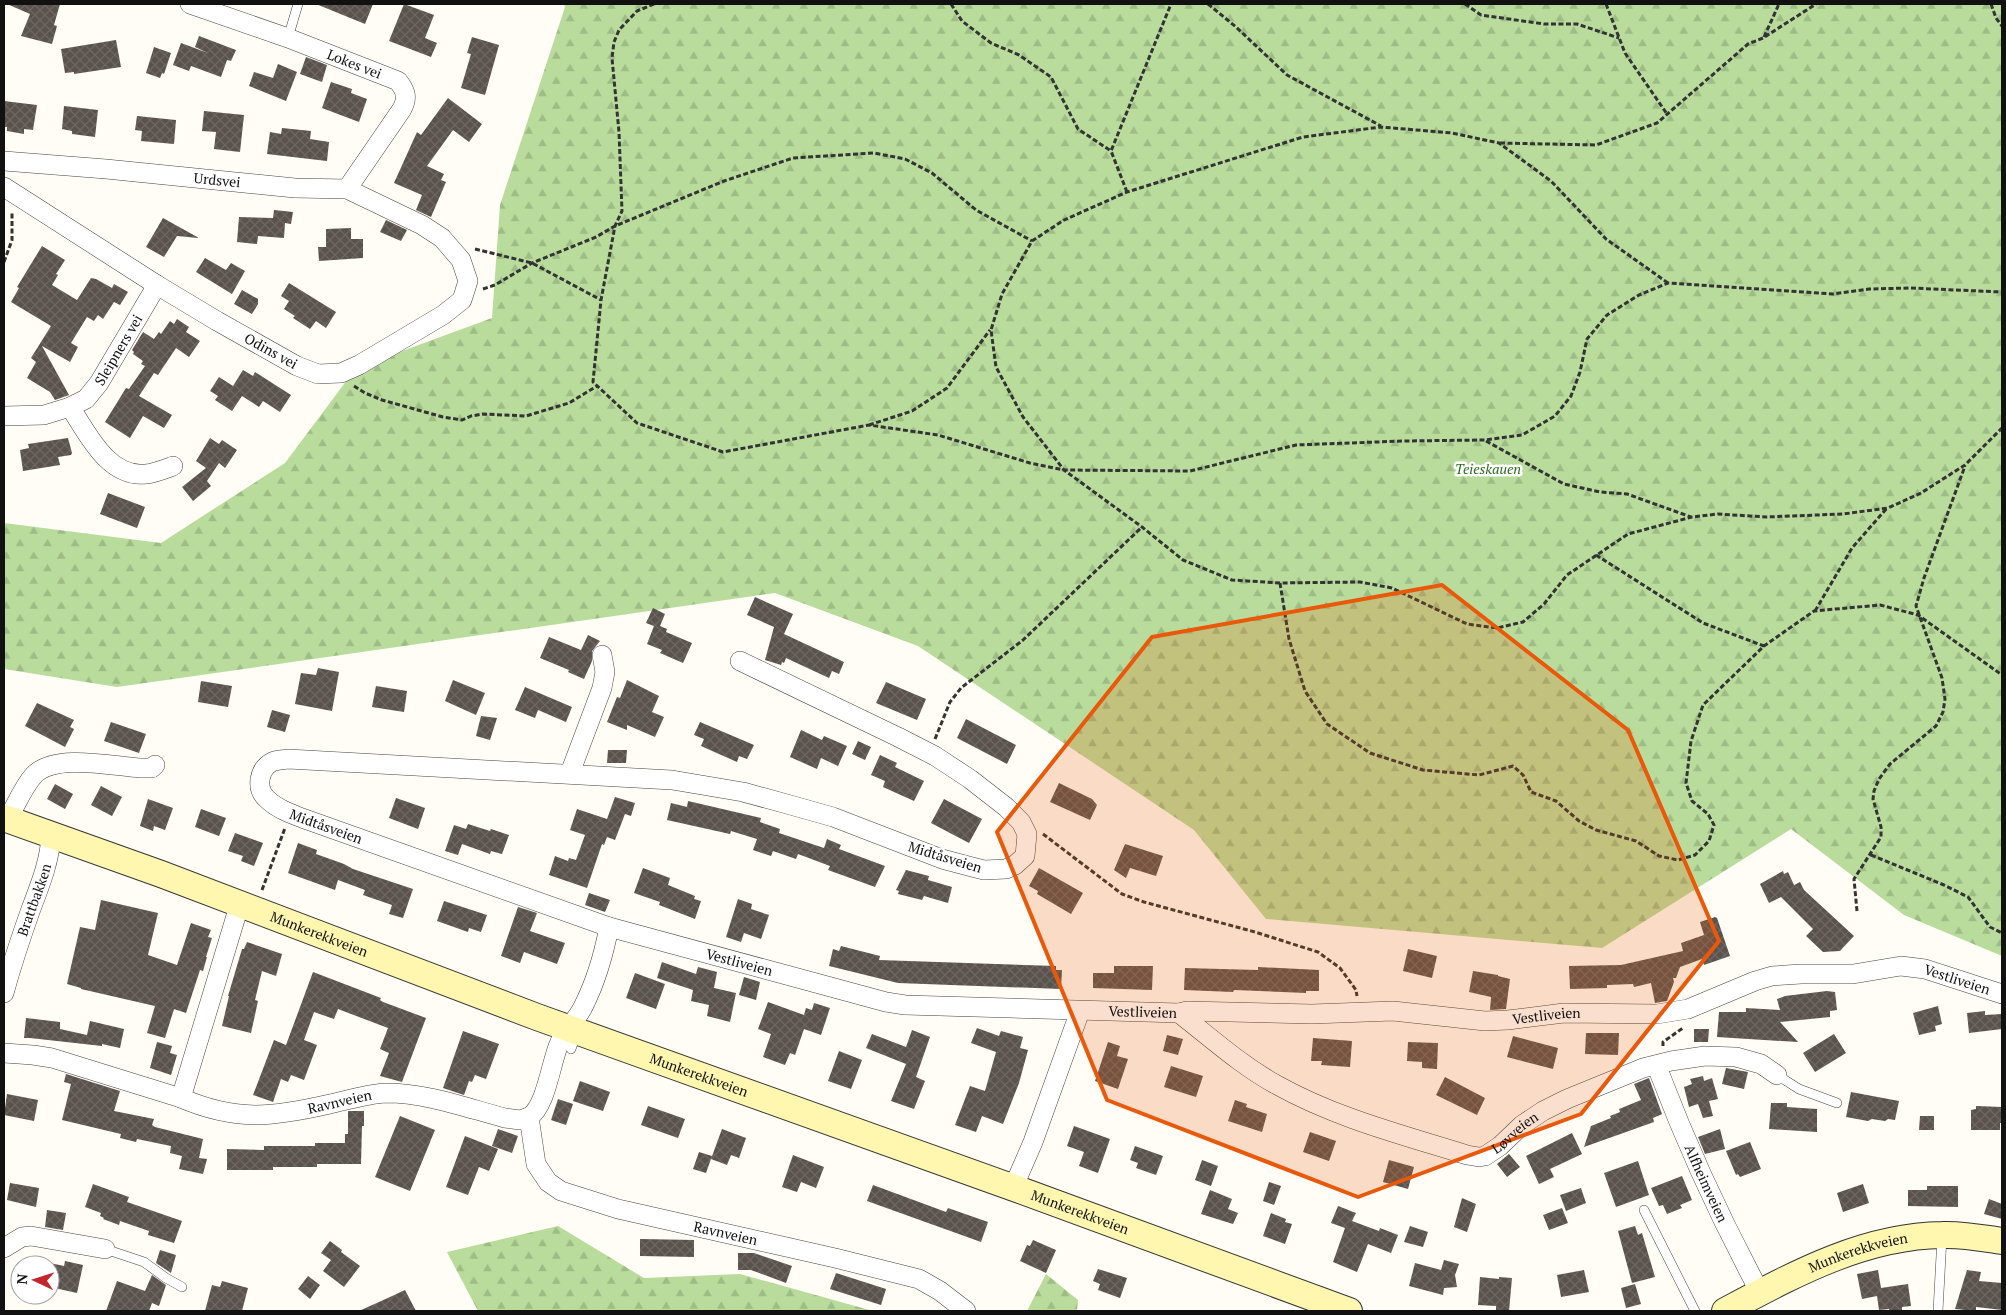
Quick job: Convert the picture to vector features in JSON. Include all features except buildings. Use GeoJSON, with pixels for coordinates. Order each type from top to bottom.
{"type":"FeatureCollection","features":[{"type":"Feature","properties":{"kind":"main road","name":"Munkerekkveien"},"geometry":{"type":"LineString","coordinates":[[6,819],[248,907],[417,972],[573,1036],[1013,1188],[1348,1311]]}},
{"type":"Feature","properties":{"kind":"main road","name":"Munkerekkveien"},"geometry":{"type":"LineString","coordinates":[[1725,1311],[1830,1258],[1891,1240],[1942,1234],[2002,1241]]}},
{"type":"Feature","properties":{"kind":"street","name":"Lokes vei"},"geometry":{"type":"LineString","coordinates":[[190,4],[288,38],[390,76],[398,81],[405,90],[406,101],[347,189]]}},
{"type":"Feature","properties":{"kind":"street","name":"Urdsvei"},"geometry":{"type":"LineString","coordinates":[[4,161],[295,188],[347,189],[422,225],[447,243]]}},
{"type":"Feature","properties":{"kind":"street","name":"Odins vei"},"geometry":{"type":"LineString","coordinates":[[7,189],[156,284],[307,370],[330,375],[359,365],[443,315],[462,300],[466,291]]}},
{"type":"Feature","properties":{"kind":"street"},"geometry":{"type":"LineString","coordinates":[[447,243],[466,268],[468,281],[466,291]]}},
{"type":"Feature","properties":{"kind":"street","name":"Sleipners vei"},"geometry":{"type":"LineString","coordinates":[[4,416],[44,415],[70,407],[86,399],[99,383],[156,284]]}},
{"type":"Feature","properties":{"kind":"street"},"geometry":{"type":"LineString","coordinates":[[70,407],[110,462],[125,470],[147,474],[173,466]]}},
{"type":"Feature","properties":{"kind":"street"},"geometry":{"type":"LineString","coordinates":[[570,773],[602,688],[605,672],[602,655]]}},
{"type":"Feature","properties":{"kind":"street"},"geometry":{"type":"LineString","coordinates":[[740,661],[929,753],[970,779],[1006,806],[1021,822]]}},
{"type":"Feature","properties":{"kind":"street","name":"Midtåsveien"},"geometry":{"type":"LineString","coordinates":[[609,927],[291,814],[264,797],[259,782],[264,769],[273,761],[288,759],[672,780],[743,792],[833,817],[942,859],[984,870],[1006,869],[1015,865],[1025,856],[1027,840],[1021,822]]}},
{"type":"Feature","properties":{"kind":"street"},"geometry":{"type":"LineString","coordinates":[[6,819],[32,776],[48,765],[67,763],[140,768],[152,768],[155,765]]}},
{"type":"Feature","properties":{"kind":"street","name":"Brattbakken"},"geometry":{"type":"LineString","coordinates":[[4,993],[9,954],[46,868],[50,852],[51,835]]}},
{"type":"Feature","properties":{"kind":"street"},"geometry":{"type":"LineString","coordinates":[[181,1098],[236,916],[248,907]]}},
{"type":"Feature","properties":{"kind":"street"},"geometry":{"type":"LineString","coordinates":[[529,1117],[539,1108],[559,1043],[573,1036],[574,1023],[585,1004],[594,980],[609,927]]}},
{"type":"Feature","properties":{"kind":"street","name":"Vestliveien"},"geometry":{"type":"LineString","coordinates":[[609,927],[896,1003],[936,1007],[1179,1013],[1187,1011],[1312,1014],[1402,1011],[1485,1021],[1564,1013],[1657,1014],[1688,1009],[1772,976],[1853,974],[1900,966],[1925,969],[2002,994]]}},
{"type":"Feature","properties":{"kind":"street"},"geometry":{"type":"LineString","coordinates":[[1013,1188],[1033,1142],[1080,1011]]}},
{"type":"Feature","properties":{"kind":"street","name":"Løvveien"},"geometry":{"type":"LineString","coordinates":[[1179,1013],[1255,1072],[1300,1097],[1385,1130],[1478,1157],[1485,1156],[1500,1146],[1522,1125],[1543,1111],[1567,1099],[1643,1068],[1658,1068],[1705,1056],[1736,1057],[1760,1064],[1777,1075]]}},
{"type":"Feature","properties":{"kind":"street","name":"Ravnveien"},"geometry":{"type":"LineString","coordinates":[[4,1053],[52,1058],[218,1110],[249,1116],[303,1110],[385,1093],[417,1095],[505,1118],[520,1120],[529,1117],[536,1164],[548,1182],[561,1191],[618,1209],[836,1258],[919,1279],[940,1290],[966,1311]]}},
{"type":"Feature","properties":{"kind":"street","name":"Alfheimveien"},"geometry":{"type":"LineString","coordinates":[[1658,1068],[1705,1186],[1759,1293]]}},
{"type":"Feature","properties":{"kind":"street"},"geometry":{"type":"LineString","coordinates":[[4,1248],[22,1237],[31,1236],[105,1249]]}},
{"type":"Feature","properties":{"kind":"lane"},"geometry":{"type":"LineString","coordinates":[[288,38],[298,4]]}},
{"type":"Feature","properties":{"kind":"lane","name":"Løvveien"},"geometry":{"type":"LineString","coordinates":[[1777,1075],[1799,1089],[1837,1103]]}},
{"type":"Feature","properties":{"kind":"lane"},"geometry":{"type":"LineString","coordinates":[[1644,1210],[1695,1311]]}},
{"type":"Feature","properties":{"kind":"lane"},"geometry":{"type":"LineString","coordinates":[[1938,1311],[1942,1234]]}},
{"type":"Feature","properties":{"kind":"lane"},"geometry":{"type":"LineString","coordinates":[[105,1249],[144,1262],[166,1278],[182,1286]]}},
{"type":"Feature","properties":{"kind":"path"},"geometry":{"type":"LineString","coordinates":[[654,4],[637,12],[619,30],[614,42],[612,58],[619,132],[622,211],[615,226],[601,300],[593,382],[637,423],[723,452],[869,425],[912,411],[947,388],[990,330],[1002,294],[1032,241],[1064,220],[1127,192],[1302,136],[1381,127],[1452,133],[1499,143],[1596,145],[1657,123],[1748,44],[1764,38],[1816,4]]}},
{"type":"Feature","properties":{"kind":"path"},"geometry":{"type":"LineString","coordinates":[[951,4],[962,21],[991,43],[1018,55],[1051,77],[1078,129],[1111,151],[1127,192]]}},
{"type":"Feature","properties":{"kind":"path"},"geometry":{"type":"LineString","coordinates":[[1111,151],[1171,4]]}},
{"type":"Feature","properties":{"kind":"path"},"geometry":{"type":"LineString","coordinates":[[1208,4],[1236,26],[1287,75],[1381,127]]}},
{"type":"Feature","properties":{"kind":"path"},"geometry":{"type":"LineString","coordinates":[[1465,4],[1481,15],[1544,24],[1577,24],[1619,38]]}},
{"type":"Feature","properties":{"kind":"path"},"geometry":{"type":"LineString","coordinates":[[1606,4],[1625,53],[1667,114]]}},
{"type":"Feature","properties":{"kind":"path"},"geometry":{"type":"LineString","coordinates":[[1764,38],[1779,4]]}},
{"type":"Feature","properties":{"kind":"path"},"geometry":{"type":"LineString","coordinates":[[1991,4],[1996,18],[2002,26]]}},
{"type":"Feature","properties":{"kind":"path"},"geometry":{"type":"LineString","coordinates":[[1499,143],[1551,181],[1606,239],[1668,283]]}},
{"type":"Feature","properties":{"kind":"path"},"geometry":{"type":"LineString","coordinates":[[466,291],[495,285],[532,263],[596,237],[615,226],[724,181],[793,158],[874,153],[905,159],[932,173],[976,210],[1032,241]]}},
{"type":"Feature","properties":{"kind":"path"},"geometry":{"type":"LineString","coordinates":[[4,262],[12,240],[13,225],[7,189]]}},
{"type":"Feature","properties":{"kind":"path"},"geometry":{"type":"LineString","coordinates":[[447,243],[532,263],[601,300]]}},
{"type":"Feature","properties":{"kind":"path"},"geometry":{"type":"LineString","coordinates":[[869,425],[938,435],[1030,463],[1064,470],[1190,471],[1296,445],[1485,440],[1522,435],[1555,416],[1571,396],[1580,372],[1587,339],[1607,315],[1639,295],[1668,283],[1834,294],[1869,289],[1902,288],[2002,292]]}},
{"type":"Feature","properties":{"kind":"path"},"geometry":{"type":"LineString","coordinates":[[990,330],[996,367],[1023,417],[1064,470],[1142,527],[1183,560],[1232,580],[1280,583],[1360,582],[1392,588],[1468,624],[1497,628],[1523,622],[1544,604],[1566,575],[1628,534],[1692,517],[1718,514],[1766,517],[1843,514],[1888,508],[1921,493],[1965,465],[2002,428]]}},
{"type":"Feature","properties":{"kind":"path"},"geometry":{"type":"LineString","coordinates":[[345,371],[354,386],[365,393],[443,417],[462,420],[483,414],[526,416],[569,403],[597,386]]}},
{"type":"Feature","properties":{"kind":"path"},"geometry":{"type":"LineString","coordinates":[[1485,440],[1564,484],[1600,492],[1627,494],[1692,517]]}},
{"type":"Feature","properties":{"kind":"path"},"geometry":{"type":"LineString","coordinates":[[1857,911],[1854,879],[1881,837],[1881,827],[1873,799],[1879,779],[1890,764],[1936,726],[1943,712],[1946,698],[1942,678],[1916,606],[1924,578],[1965,465]]}},
{"type":"Feature","properties":{"kind":"path"},"geometry":{"type":"LineString","coordinates":[[1280,583],[1289,639],[1305,690],[1327,724],[1370,753],[1423,770],[1479,775],[1513,766],[1523,774],[1531,792],[1556,802],[1579,820],[1596,830],[1636,841],[1659,856],[1678,860],[1695,855],[1709,841],[1714,824],[1708,814],[1692,801],[1686,783],[1691,741],[1703,706],[1764,646],[1814,611],[1852,548],[1888,508]]}},
{"type":"Feature","properties":{"kind":"path"},"geometry":{"type":"LineString","coordinates":[[929,753],[950,702],[961,688],[1023,640],[1142,527]]}},
{"type":"Feature","properties":{"kind":"path"},"geometry":{"type":"LineString","coordinates":[[1596,555],[1703,623],[1764,646]]}},
{"type":"Feature","properties":{"kind":"path"},"geometry":{"type":"LineString","coordinates":[[1814,611],[1880,605],[1918,615],[2002,675]]}},
{"type":"Feature","properties":{"kind":"path"},"geometry":{"type":"LineString","coordinates":[[248,907],[291,814]]}},
{"type":"Feature","properties":{"kind":"path"},"geometry":{"type":"LineString","coordinates":[[1021,822],[1050,839],[1122,894],[1318,952],[1340,968],[1356,990],[1359,1012]]}},
{"type":"Feature","properties":{"kind":"path"},"geometry":{"type":"LineString","coordinates":[[1870,855],[1944,885],[1968,897],[1990,927],[2002,933]]}},
{"type":"Feature","properties":{"kind":"path"},"geometry":{"type":"LineString","coordinates":[[1658,1068],[1663,1042],[1684,1027]]}},
{"type":"Feature","properties":{"kind":"highlighted area"},"geometry":{"type":"Polygon","coordinates":[[[1442,585],[1628,730],[1719,941],[1581,1114],[1358,1197],[1107,1100],[997,832],[1152,637],[1442,585]]]}},
{"type":"Feature","properties":{"kind":"green space","name":"Teieskauen"},"geometry":{"type":"Polygon","coordinates":[[[564,4],[2002,4],[2002,956],[1904,915],[1791,829],[1602,948],[1266,919],[1194,830],[918,646],[775,593],[117,687],[4,669],[4,523],[161,543],[285,463],[356,368],[492,318],[500,205],[565,7],[564,4]]]}},
{"type":"Feature","properties":{"kind":"green space"},"geometry":{"type":"Polygon","coordinates":[[[558,1226],[644,1278],[740,1274],[873,1311],[478,1311],[447,1252],[558,1226]]]}},
{"type":"Feature","properties":{"kind":"green space"},"geometry":{"type":"Polygon","coordinates":[[[1046,1274],[1078,1300],[1077,1311],[1027,1311],[1046,1274]]]}}]}
